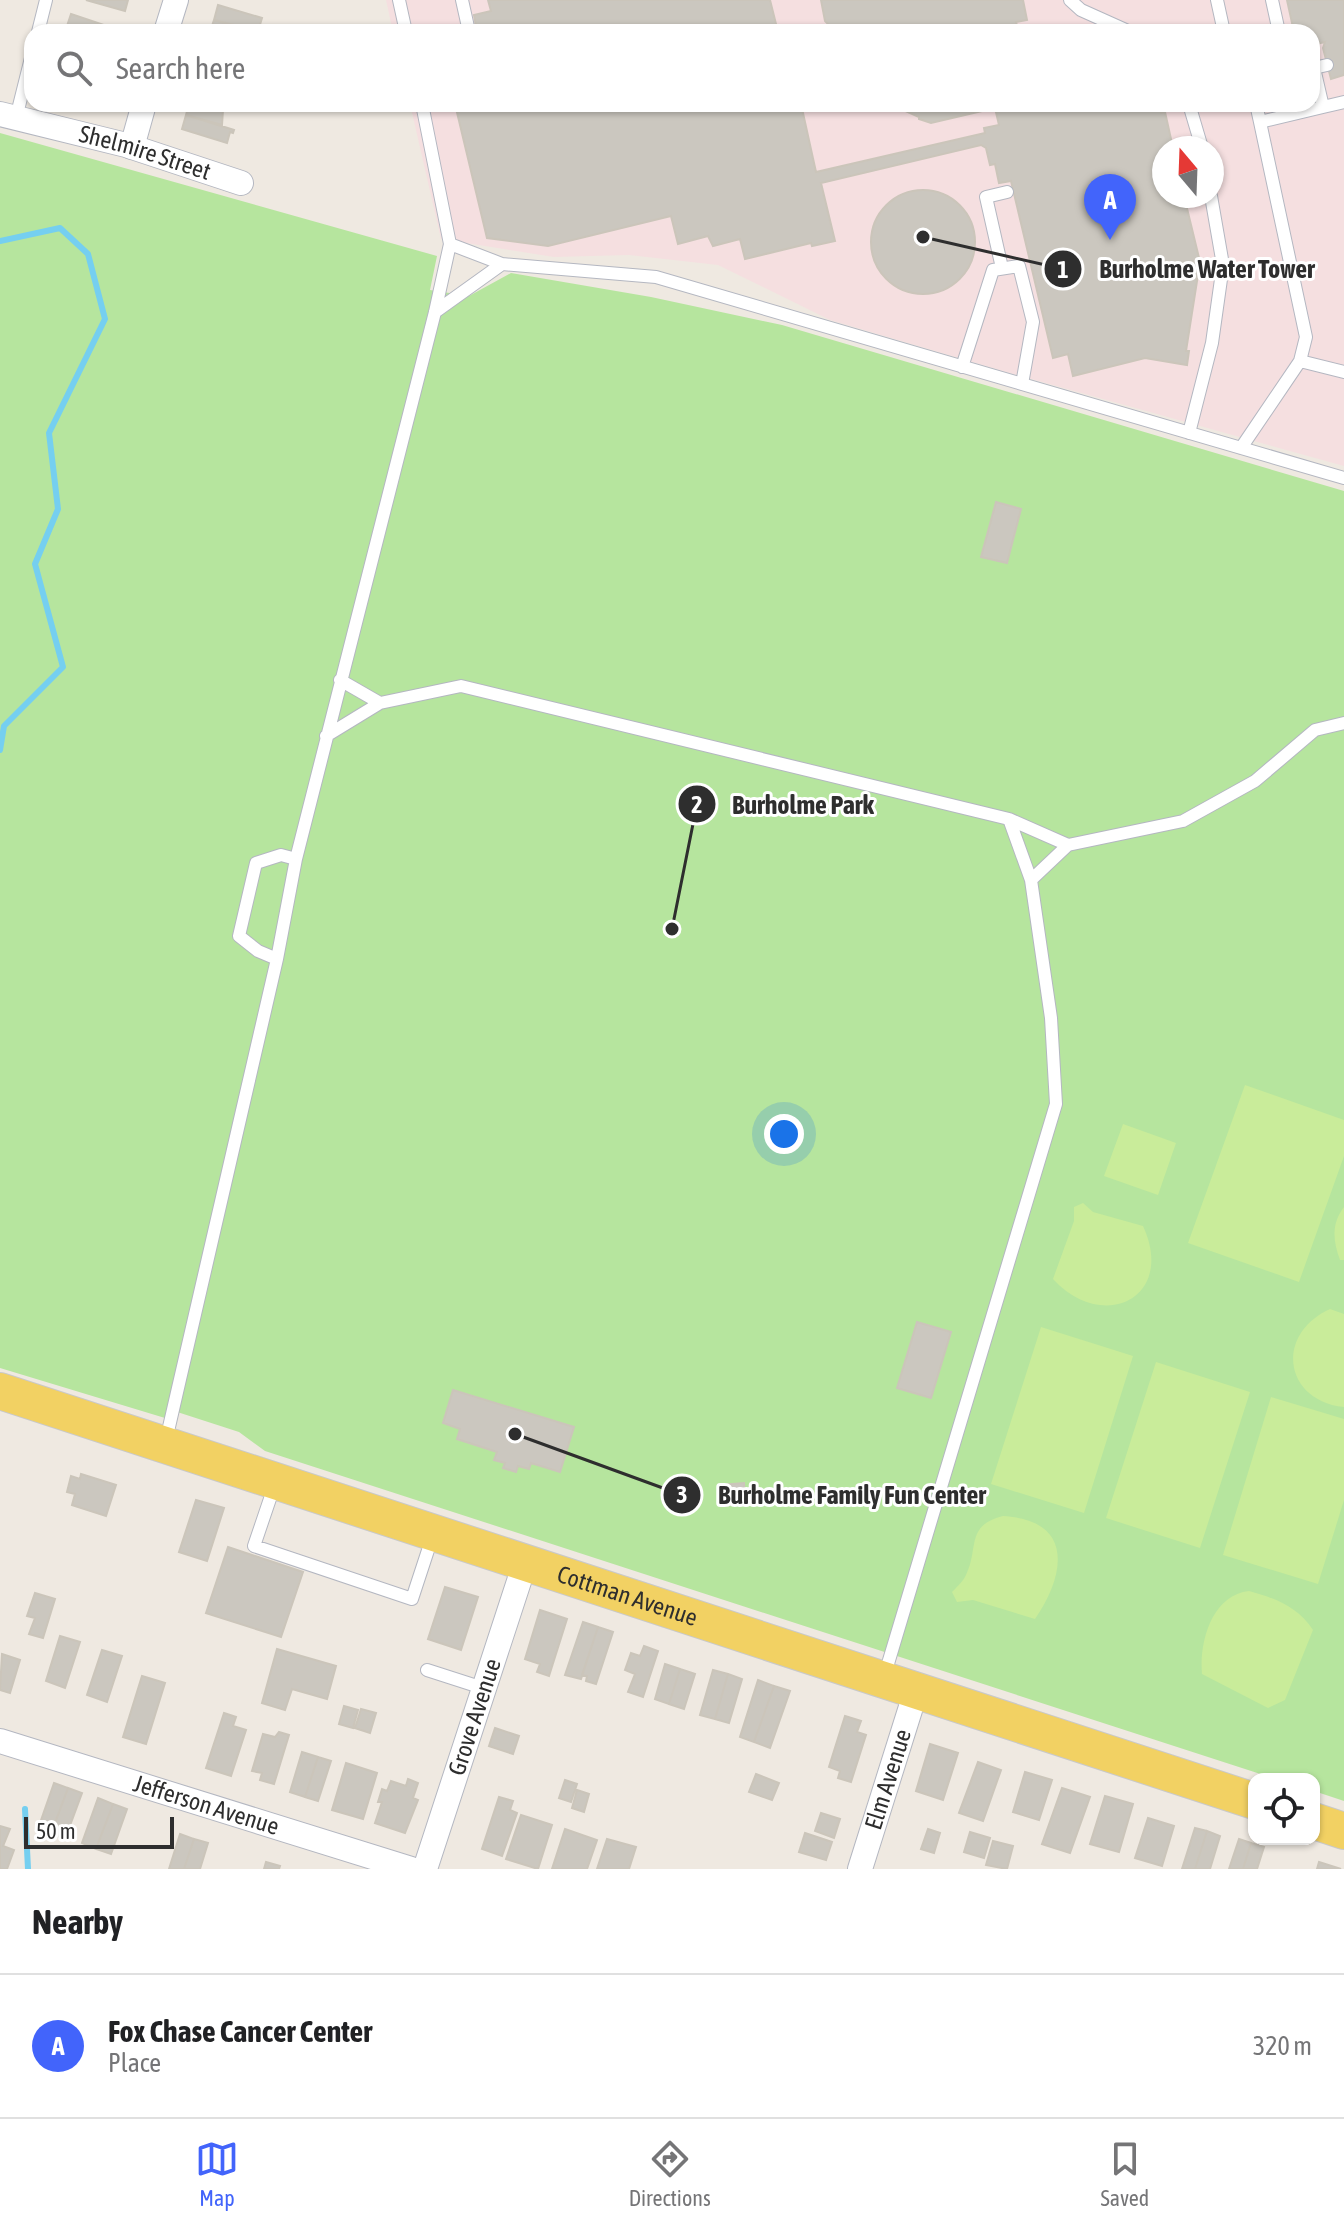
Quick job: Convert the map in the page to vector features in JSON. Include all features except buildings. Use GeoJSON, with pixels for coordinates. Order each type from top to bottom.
{"type":"FeatureCollection","features":[{"type":"Feature","properties":{"kind":"main road","name":"Cottman Avenue"},"geometry":{"type":"LineString","coordinates":[[0,1391],[1248,1799]]}},
{"type":"Feature","properties":{"kind":"main road"},"geometry":{"type":"LineString","coordinates":[[1320,1823],[1344,1831]]}},
{"type":"Feature","properties":{"kind":"street"},"geometry":{"type":"LineString","coordinates":[[168,24],[176,0]]}},
{"type":"Feature","properties":{"kind":"street"},"geometry":{"type":"LineString","coordinates":[[132,147],[142,112]]}},
{"type":"Feature","properties":{"kind":"street","name":"Shelmire Street"},"geometry":{"type":"LineString","coordinates":[[8,116],[132,147],[241,183]]}},
{"type":"Feature","properties":{"kind":"street","name":"Grove Avenue"},"geometry":{"type":"LineString","coordinates":[[425,1869],[525,1563]]}},
{"type":"Feature","properties":{"kind":"street","name":"Elm Avenue"},"geometry":{"type":"LineString","coordinates":[[860,1869],[900,1686]]}},
{"type":"Feature","properties":{"kind":"street","name":"Jefferson Avenue"},"geometry":{"type":"LineString","coordinates":[[0,1741],[411,1869]]}},
{"type":"Feature","properties":{"kind":"lane"},"geometry":{"type":"LineString","coordinates":[[40,24],[46,0]]}},
{"type":"Feature","properties":{"kind":"lane"},"geometry":{"type":"LineString","coordinates":[[399,0],[404,24]]}},
{"type":"Feature","properties":{"kind":"lane"},"geometry":{"type":"LineString","coordinates":[[462,0],[467,24]]}},
{"type":"Feature","properties":{"kind":"lane"},"geometry":{"type":"LineString","coordinates":[[1070,0],[1081,10],[1112,24]]}},
{"type":"Feature","properties":{"kind":"lane"},"geometry":{"type":"LineString","coordinates":[[1217,0],[1222,24]]}},
{"type":"Feature","properties":{"kind":"lane"},"geometry":{"type":"LineString","coordinates":[[1272,0],[1277,24]]}},
{"type":"Feature","properties":{"kind":"lane"},"geometry":{"type":"LineString","coordinates":[[1320,67],[1327,65]]}},
{"type":"Feature","properties":{"kind":"lane"},"geometry":{"type":"LineString","coordinates":[[8,116],[24,75]]}},
{"type":"Feature","properties":{"kind":"lane"},"geometry":{"type":"LineString","coordinates":[[1320,94],[1323,107]]}},
{"type":"Feature","properties":{"kind":"lane"},"geometry":{"type":"LineString","coordinates":[[1320,108],[1344,102]]}},
{"type":"Feature","properties":{"kind":"lane"},"geometry":{"type":"LineString","coordinates":[[164,1447],[277,959],[296,859],[450,244],[424,112]]}},
{"type":"Feature","properties":{"kind":"lane"},"geometry":{"type":"LineString","coordinates":[[1191,112],[1198,136]]}},
{"type":"Feature","properties":{"kind":"lane"},"geometry":{"type":"LineString","coordinates":[[1241,448],[1300,361],[1306,337],[1258,112]]}},
{"type":"Feature","properties":{"kind":"lane"},"geometry":{"type":"LineString","coordinates":[[1260,122],[1302,112]]}},
{"type":"Feature","properties":{"kind":"lane"},"geometry":{"type":"LineString","coordinates":[[1002,268],[986,197],[1007,192]]}},
{"type":"Feature","properties":{"kind":"lane"},"geometry":{"type":"LineString","coordinates":[[1189,433],[1212,343],[1223,265],[1213,208]]}},
{"type":"Feature","properties":{"kind":"lane"},"geometry":{"type":"LineString","coordinates":[[450,244],[502,264],[656,277],[1344,478]]}},
{"type":"Feature","properties":{"kind":"lane"},"geometry":{"type":"LineString","coordinates":[[435,312],[502,264]]}},
{"type":"Feature","properties":{"kind":"lane"},"geometry":{"type":"LineString","coordinates":[[962,367],[993,270],[1019,266],[1033,322],[1022,384]]}},
{"type":"Feature","properties":{"kind":"lane"},"geometry":{"type":"LineString","coordinates":[[1300,361],[1344,372]]}},
{"type":"Feature","properties":{"kind":"lane"},"geometry":{"type":"LineString","coordinates":[[340,680],[380,703]]}},
{"type":"Feature","properties":{"kind":"lane"},"geometry":{"type":"LineString","coordinates":[[326,736],[380,703],[461,686],[1009,819],[1068,845]]}},
{"type":"Feature","properties":{"kind":"lane"},"geometry":{"type":"LineString","coordinates":[[1031,880],[1068,845],[1183,821],[1255,781],[1315,730],[1344,723]]}},
{"type":"Feature","properties":{"kind":"lane"},"geometry":{"type":"LineString","coordinates":[[900,1686],[1056,1104],[1051,1018],[1031,880],[1009,819]]}},
{"type":"Feature","properties":{"kind":"lane"},"geometry":{"type":"LineString","coordinates":[[277,959],[258,951],[239,936],[256,863],[281,855],[296,859]]}},
{"type":"Feature","properties":{"kind":"lane"},"geometry":{"type":"LineString","coordinates":[[276,1481],[254,1546],[412,1599],[434,1533]]}},
{"type":"Feature","properties":{"kind":"lane"},"geometry":{"type":"LineString","coordinates":[[427,1670],[486,1689]]}},
{"type":"Feature","properties":{"kind":"shaded area"},"geometry":{"type":"Polygon","coordinates":[[[386,0],[1344,0],[1344,466],[830,320],[718,265],[629,255],[554,257],[441,239],[412,112],[1320,112],[1320,24],[391,24],[386,0]]]}},
{"type":"Feature","properties":{"kind":"green space"},"geometry":{"type":"Polygon","coordinates":[[[0,133],[437,256],[430,290],[469,296],[511,273],[651,297],[782,325],[1344,491],[1344,1801],[1320,1793],[1320,1773],[1258,1773],[265,1451],[239,1432],[168,1409],[165,1418],[0,1368],[0,133]]]}},
{"type":"Feature","properties":{"kind":"green space"},"geometry":{"type":"Polygon","coordinates":[[[1245,1085],[1344,1120],[1344,1156],[1299,1282],[1188,1243],[1245,1085]]]}},
{"type":"Feature","properties":{"kind":"green space"},"geometry":{"type":"Polygon","coordinates":[[[1123,1124],[1176,1143],[1158,1195],[1104,1176],[1123,1124]]]}},
{"type":"Feature","properties":{"kind":"green space"},"geometry":{"type":"Polygon","coordinates":[[[1083,1203],[1093,1212],[1143,1226],[1151,1251],[1150,1272],[1142,1288],[1130,1300],[1113,1305],[1093,1304],[1073,1295],[1053,1279],[1074,1221],[1074,1207],[1083,1203]]]}},
{"type":"Feature","properties":{"kind":"green space"},"geometry":{"type":"Polygon","coordinates":[[[1344,1207],[1344,1260],[1340,1260],[1334,1233],[1344,1207]]]}},
{"type":"Feature","properties":{"kind":"green space"},"geometry":{"type":"Polygon","coordinates":[[[1330,1309],[1344,1314],[1344,1407],[1324,1402],[1308,1392],[1298,1380],[1294,1365],[1294,1349],[1300,1334],[1312,1320],[1330,1309]]]}},
{"type":"Feature","properties":{"kind":"green space"},"geometry":{"type":"Polygon","coordinates":[[[1041,1327],[1133,1356],[1084,1513],[991,1484],[1041,1327]]]}},
{"type":"Feature","properties":{"kind":"green space"},"geometry":{"type":"Polygon","coordinates":[[[1156,1362],[1250,1392],[1200,1548],[1106,1518],[1156,1362]]]}},
{"type":"Feature","properties":{"kind":"green space"},"geometry":{"type":"Polygon","coordinates":[[[1271,1397],[1344,1419],[1344,1500],[1318,1584],[1223,1555],[1271,1397]]]}},
{"type":"Feature","properties":{"kind":"green space"},"geometry":{"type":"Polygon","coordinates":[[[1003,1516],[1042,1527],[1052,1538],[1057,1552],[1053,1584],[1035,1619],[973,1600],[957,1602],[952,1592],[965,1577],[978,1532],[991,1520],[1003,1516]]]}},
{"type":"Feature","properties":{"kind":"green space"},"geometry":{"type":"Polygon","coordinates":[[[1249,1591],[1285,1604],[1313,1630],[1285,1700],[1268,1708],[1202,1674],[1203,1648],[1210,1622],[1226,1601],[1236,1594],[1249,1591]]]}},
{"type":"Feature","properties":{"kind":"waterway"},"geometry":{"type":"LineString","coordinates":[[0,241],[60,228],[88,254],[105,319],[49,433],[58,509],[35,564],[63,667],[4,726],[0,750]]}},
{"type":"Feature","properties":{"kind":"waterway"},"geometry":{"type":"LineString","coordinates":[[25,1809],[28,1869]]}},
{"type":"Feature","properties":{"kind":"place","name":"Burholme Water Tower"},"geometry":{"type":"Point","coordinates":[923,237]}},
{"type":"Feature","properties":{"kind":"place","name":"Fox Chase Cancer Center"},"geometry":{"type":"Point","coordinates":[1110,240]}},
{"type":"Feature","properties":{"kind":"place","name":"Burholme Park"},"geometry":{"type":"Point","coordinates":[672,929]}},
{"type":"Feature","properties":{"kind":"place","name":"Burholme Family Fun Center"},"geometry":{"type":"Point","coordinates":[515,1434]}}]}
